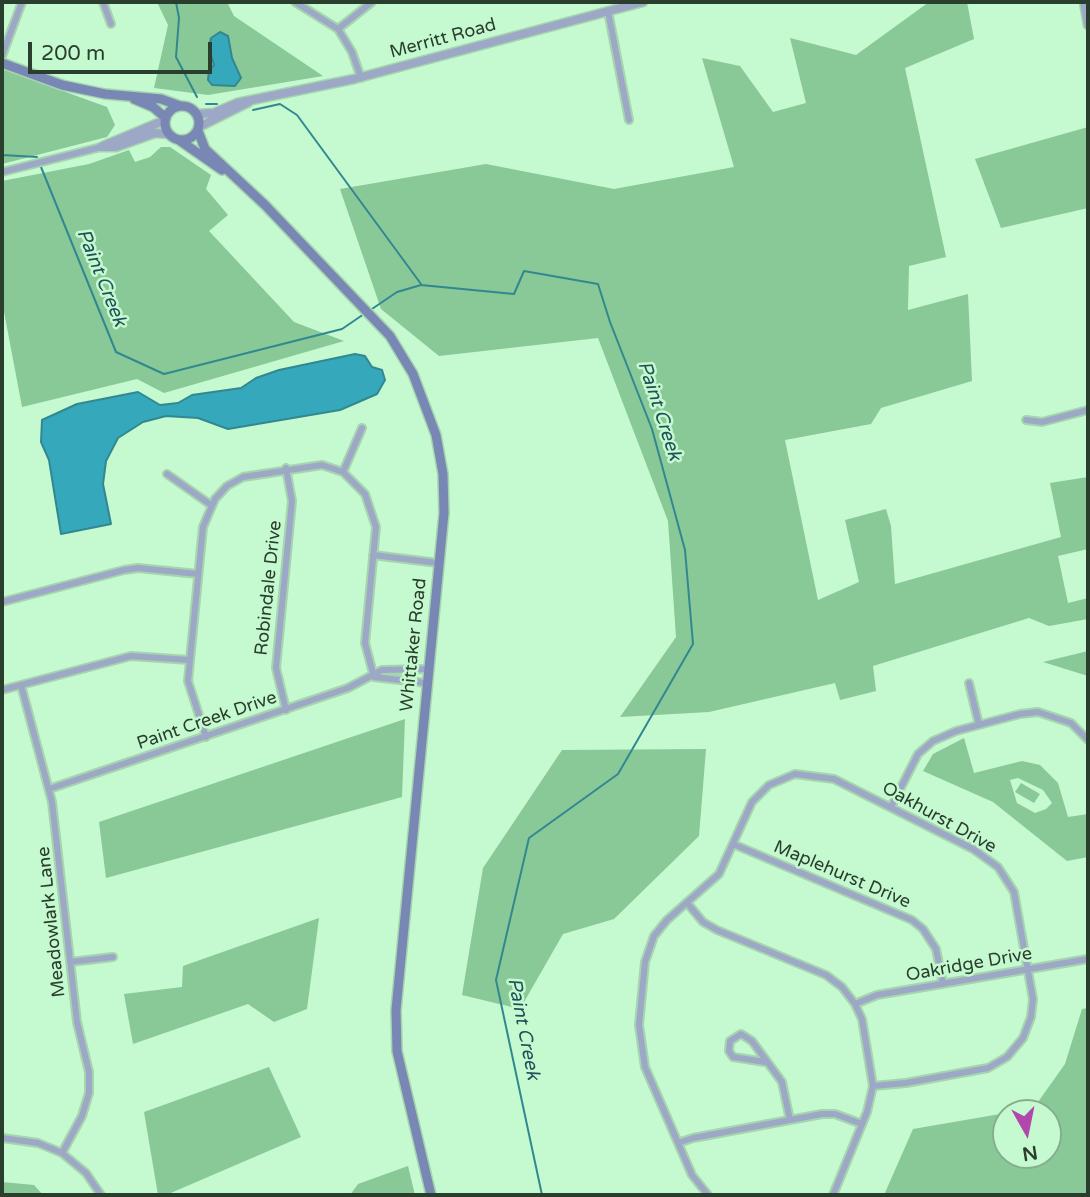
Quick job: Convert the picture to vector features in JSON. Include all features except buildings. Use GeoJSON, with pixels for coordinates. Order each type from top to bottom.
{"type":"FeatureCollection","features":[{"type":"Feature","properties":{"kind":"main road"},"geometry":{"type":"LineString","coordinates":[[2,63],[61,85],[129,97],[145,97],[190,107],[197,114],[198,129],[187,139],[173,136],[166,119],[153,107],[129,97]]}},
{"type":"Feature","properties":{"kind":"main road"},"geometry":{"type":"LineString","coordinates":[[166,119],[171,110],[180,106]]}},
{"type":"Feature","properties":{"kind":"main road","name":"Whittaker Road"},"geometry":{"type":"LineString","coordinates":[[198,129],[205,149],[226,172]]}},
{"type":"Feature","properties":{"kind":"main road","name":"Whittaker Road"},"geometry":{"type":"LineString","coordinates":[[173,136],[226,172],[265,205],[376,319],[413,374],[434,428],[444,494],[398,972],[396,1030],[397,1051],[431,1195]]}},
{"type":"Feature","properties":{"kind":"street"},"geometry":{"type":"LineString","coordinates":[[2,56],[22,2]]}},
{"type":"Feature","properties":{"kind":"street"},"geometry":{"type":"LineString","coordinates":[[103,2],[111,24]]}},
{"type":"Feature","properties":{"kind":"street"},"geometry":{"type":"LineString","coordinates":[[295,2],[338,29],[352,52],[360,78]]}},
{"type":"Feature","properties":{"kind":"street"},"geometry":{"type":"LineString","coordinates":[[338,29],[372,2]]}},
{"type":"Feature","properties":{"kind":"street","name":"Merritt Road"},"geometry":{"type":"LineString","coordinates":[[197,114],[214,113],[237,103],[360,78],[643,2]]}},
{"type":"Feature","properties":{"kind":"street"},"geometry":{"type":"LineString","coordinates":[[1084,2],[1088,24]]}},
{"type":"Feature","properties":{"kind":"street"},"geometry":{"type":"LineString","coordinates":[[608,11],[629,120]]}},
{"type":"Feature","properties":{"kind":"street","name":"Merritt Road"},"geometry":{"type":"LineString","coordinates":[[198,129],[249,102]]}},
{"type":"Feature","properties":{"kind":"street"},"geometry":{"type":"LineString","coordinates":[[2,172],[101,147],[166,119]]}},
{"type":"Feature","properties":{"kind":"street"},"geometry":{"type":"LineString","coordinates":[[101,147],[116,147],[155,133],[173,136]]}},
{"type":"Feature","properties":{"kind":"street"},"geometry":{"type":"LineString","coordinates":[[1026,420],[1042,422],[1088,410]]}},
{"type":"Feature","properties":{"kind":"street"},"geometry":{"type":"LineString","coordinates":[[342,472],[362,428]]}},
{"type":"Feature","properties":{"kind":"street"},"geometry":{"type":"LineString","coordinates":[[206,737],[189,689],[189,660],[203,527],[211,505],[222,491],[236,480],[286,468],[322,465],[342,472],[358,484],[371,505],[376,527],[365,643],[374,677]]}},
{"type":"Feature","properties":{"kind":"street","name":"Robindale Drive"},"geometry":{"type":"LineString","coordinates":[[286,468],[292,501],[275,668],[286,710]]}},
{"type":"Feature","properties":{"kind":"street"},"geometry":{"type":"LineString","coordinates":[[167,474],[211,505]]}},
{"type":"Feature","properties":{"kind":"street"},"geometry":{"type":"LineString","coordinates":[[373,555],[438,563]]}},
{"type":"Feature","properties":{"kind":"street"},"geometry":{"type":"LineString","coordinates":[[2,602],[138,568],[198,575]]}},
{"type":"Feature","properties":{"kind":"street"},"geometry":{"type":"LineString","coordinates":[[2,690],[131,656],[189,660]]}},
{"type":"Feature","properties":{"kind":"street","name":"Paint Creek Drive"},"geometry":{"type":"LineString","coordinates":[[49,789],[286,710],[374,677],[387,669],[428,669]]}},
{"type":"Feature","properties":{"kind":"street","name":"Paint Creek Drive"},"geometry":{"type":"LineString","coordinates":[[374,677],[426,683]]}},
{"type":"Feature","properties":{"kind":"street"},"geometry":{"type":"LineString","coordinates":[[969,683],[979,724]]}},
{"type":"Feature","properties":{"kind":"street","name":"Meadowlark Lane"},"geometry":{"type":"LineString","coordinates":[[21,685],[49,789],[77,1022],[89,1072],[89,1093],[82,1116],[62,1153]]}},
{"type":"Feature","properties":{"kind":"street"},"geometry":{"type":"LineString","coordinates":[[891,807],[908,772],[926,746],[942,736],[979,724],[1038,712],[1072,723],[1088,740]]}},
{"type":"Feature","properties":{"kind":"street","name":"Oakhurst Drive"},"geometry":{"type":"LineString","coordinates":[[708,1195],[692,1175],[647,1074],[639,1025],[648,951],[667,920],[719,874],[742,819],[756,796],[769,785],[795,774],[834,779],[973,849],[998,867],[1014,892],[1032,999],[1031,1017],[1023,1038],[1007,1057],[976,1071],[873,1086]]}},
{"type":"Feature","properties":{"kind":"street","name":"Maplehurst Drive"},"geometry":{"type":"LineString","coordinates":[[733,844],[912,920],[923,929],[936,949],[943,984]]}},
{"type":"Feature","properties":{"kind":"street"},"geometry":{"type":"LineString","coordinates":[[688,904],[703,922],[717,930],[826,975],[842,987],[855,1004],[862,1019],[873,1086],[862,1124],[833,1195]]}},
{"type":"Feature","properties":{"kind":"street"},"geometry":{"type":"LineString","coordinates":[[70,962],[113,957]]}},
{"type":"Feature","properties":{"kind":"street","name":"Oakridge Drive"},"geometry":{"type":"LineString","coordinates":[[855,1004],[877,995],[1088,959]]}},
{"type":"Feature","properties":{"kind":"street"},"geometry":{"type":"LineString","coordinates":[[765,1062],[733,1057],[729,1051],[730,1041],[738,1034],[746,1035],[782,1082],[790,1119]]}},
{"type":"Feature","properties":{"kind":"street"},"geometry":{"type":"LineString","coordinates":[[678,1143],[790,1119],[835,1114],[862,1124]]}},
{"type":"Feature","properties":{"kind":"street"},"geometry":{"type":"LineString","coordinates":[[2,1138],[38,1143],[62,1153],[86,1173],[101,1195]]}},
{"type":"Feature","properties":{"kind":"green space"},"geometry":{"type":"Polygon","coordinates":[[[157,2],[227,2],[234,16],[323,76],[208,95],[154,88],[168,25],[157,2]]]}},
{"type":"Feature","properties":{"kind":"green space"},"geometry":{"type":"Polygon","coordinates":[[[929,2],[967,2],[974,39],[905,68],[946,257],[909,266],[908,310],[968,294],[972,381],[881,408],[871,424],[785,440],[818,600],[859,582],[845,520],[886,509],[891,526],[895,584],[1061,537],[1050,483],[1088,477],[1088,549],[1058,556],[1068,603],[1088,598],[1088,619],[1049,626],[1029,618],[873,666],[876,691],[840,700],[835,683],[709,712],[620,717],[676,637],[668,521],[598,338],[439,356],[381,309],[340,189],[486,164],[614,189],[734,167],[702,58],[740,66],[773,112],[806,103],[790,38],[856,55],[929,2]]]}},
{"type":"Feature","properties":{"kind":"green space"},"geometry":{"type":"Polygon","coordinates":[[[2,69],[107,107],[115,125],[107,137],[2,164],[2,69]]]}},
{"type":"Feature","properties":{"kind":"green space"},"geometry":{"type":"Polygon","coordinates":[[[1088,127],[1088,208],[1001,228],[975,159],[1088,127]]]}},
{"type":"Feature","properties":{"kind":"green space"},"geometry":{"type":"Polygon","coordinates":[[[161,147],[170,147],[211,175],[206,189],[228,215],[209,231],[294,322],[344,341],[164,393],[137,379],[22,407],[2,301],[2,181],[89,164],[129,150],[135,162],[150,157],[161,147]]]}},
{"type":"Feature","properties":{"kind":"green space"},"geometry":{"type":"Polygon","coordinates":[[[1088,651],[1088,676],[1043,662],[1088,651]]]}},
{"type":"Feature","properties":{"kind":"green space"},"geometry":{"type":"Polygon","coordinates":[[[405,719],[402,797],[106,878],[99,822],[405,719]]]}},
{"type":"Feature","properties":{"kind":"green space"},"geometry":{"type":"Polygon","coordinates":[[[964,738],[974,773],[1022,761],[1040,765],[1058,783],[1068,817],[1088,814],[1088,857],[1067,861],[993,802],[923,771],[933,754],[964,738]],[[1018,778],[1010,780],[1017,803],[1035,813],[1046,809],[1052,803],[1043,790],[1018,778]]]}},
{"type":"Feature","properties":{"kind":"green space"},"geometry":{"type":"Polygon","coordinates":[[[706,749],[699,836],[614,919],[563,934],[520,1009],[462,995],[483,868],[562,750],[706,749]]]}},
{"type":"Feature","properties":{"kind":"green space"},"geometry":{"type":"Polygon","coordinates":[[[1021,783],[1040,794],[1034,803],[1015,792],[1021,783]]]}},
{"type":"Feature","properties":{"kind":"green space"},"geometry":{"type":"Polygon","coordinates":[[[319,918],[307,1009],[274,1022],[248,1004],[133,1044],[124,994],[182,987],[183,966],[319,918]]]}},
{"type":"Feature","properties":{"kind":"green space"},"geometry":{"type":"Polygon","coordinates":[[[1088,1008],[1088,1195],[884,1195],[913,1129],[992,1115],[992,1169],[1062,1169],[1062,1099],[1040,1099],[1065,1064],[1082,1009],[1088,1008]]]}},
{"type":"Feature","properties":{"kind":"green space"},"geometry":{"type":"Polygon","coordinates":[[[269,1067],[301,1137],[166,1195],[158,1195],[144,1112],[269,1067]]]}},
{"type":"Feature","properties":{"kind":"green space"},"geometry":{"type":"Polygon","coordinates":[[[408,1166],[415,1195],[350,1195],[358,1184],[408,1166]]]}},
{"type":"Feature","properties":{"kind":"green space"},"geometry":{"type":"Polygon","coordinates":[[[2,1182],[34,1185],[43,1195],[2,1195],[2,1182]]]}},
{"type":"Feature","properties":{"kind":"water"},"geometry":{"type":"Polygon","coordinates":[[[220,32],[228,36],[232,58],[241,78],[235,86],[212,85],[208,80],[209,70],[214,65],[209,48],[211,38],[220,32]]]}},
{"type":"Feature","properties":{"kind":"water"},"geometry":{"type":"Polygon","coordinates":[[[355,354],[365,356],[372,367],[382,370],[385,380],[377,394],[340,410],[228,429],[198,418],[166,416],[143,422],[118,438],[106,461],[103,484],[111,524],[61,534],[49,460],[41,442],[42,420],[77,404],[138,392],[160,405],[178,403],[192,395],[241,388],[256,378],[279,370],[355,354]]]}},
{"type":"Feature","properties":{"kind":"waterway"},"geometry":{"type":"LineString","coordinates":[[176,2],[179,18],[176,57],[197,97]]}},
{"type":"Feature","properties":{"kind":"waterway"},"geometry":{"type":"LineString","coordinates":[[206,104],[217,104]]}},
{"type":"Feature","properties":{"kind":"waterway"},"geometry":{"type":"LineString","coordinates":[[253,110],[280,104],[297,115],[421,284]]}},
{"type":"Feature","properties":{"kind":"waterway","name":"Paint Creek"},"geometry":{"type":"LineString","coordinates":[[2,155],[37,157]]}},
{"type":"Feature","properties":{"kind":"waterway","name":"Paint Creek"},"geometry":{"type":"LineString","coordinates":[[41,167],[116,352],[164,374],[342,329],[364,314]]}},
{"type":"Feature","properties":{"kind":"waterway","name":"Paint Creek"},"geometry":{"type":"LineString","coordinates":[[369,311],[397,292],[421,285],[514,294],[524,271],[598,284],[652,429],[685,550],[693,644],[618,774],[529,838],[496,980],[542,1195]]}}]}
